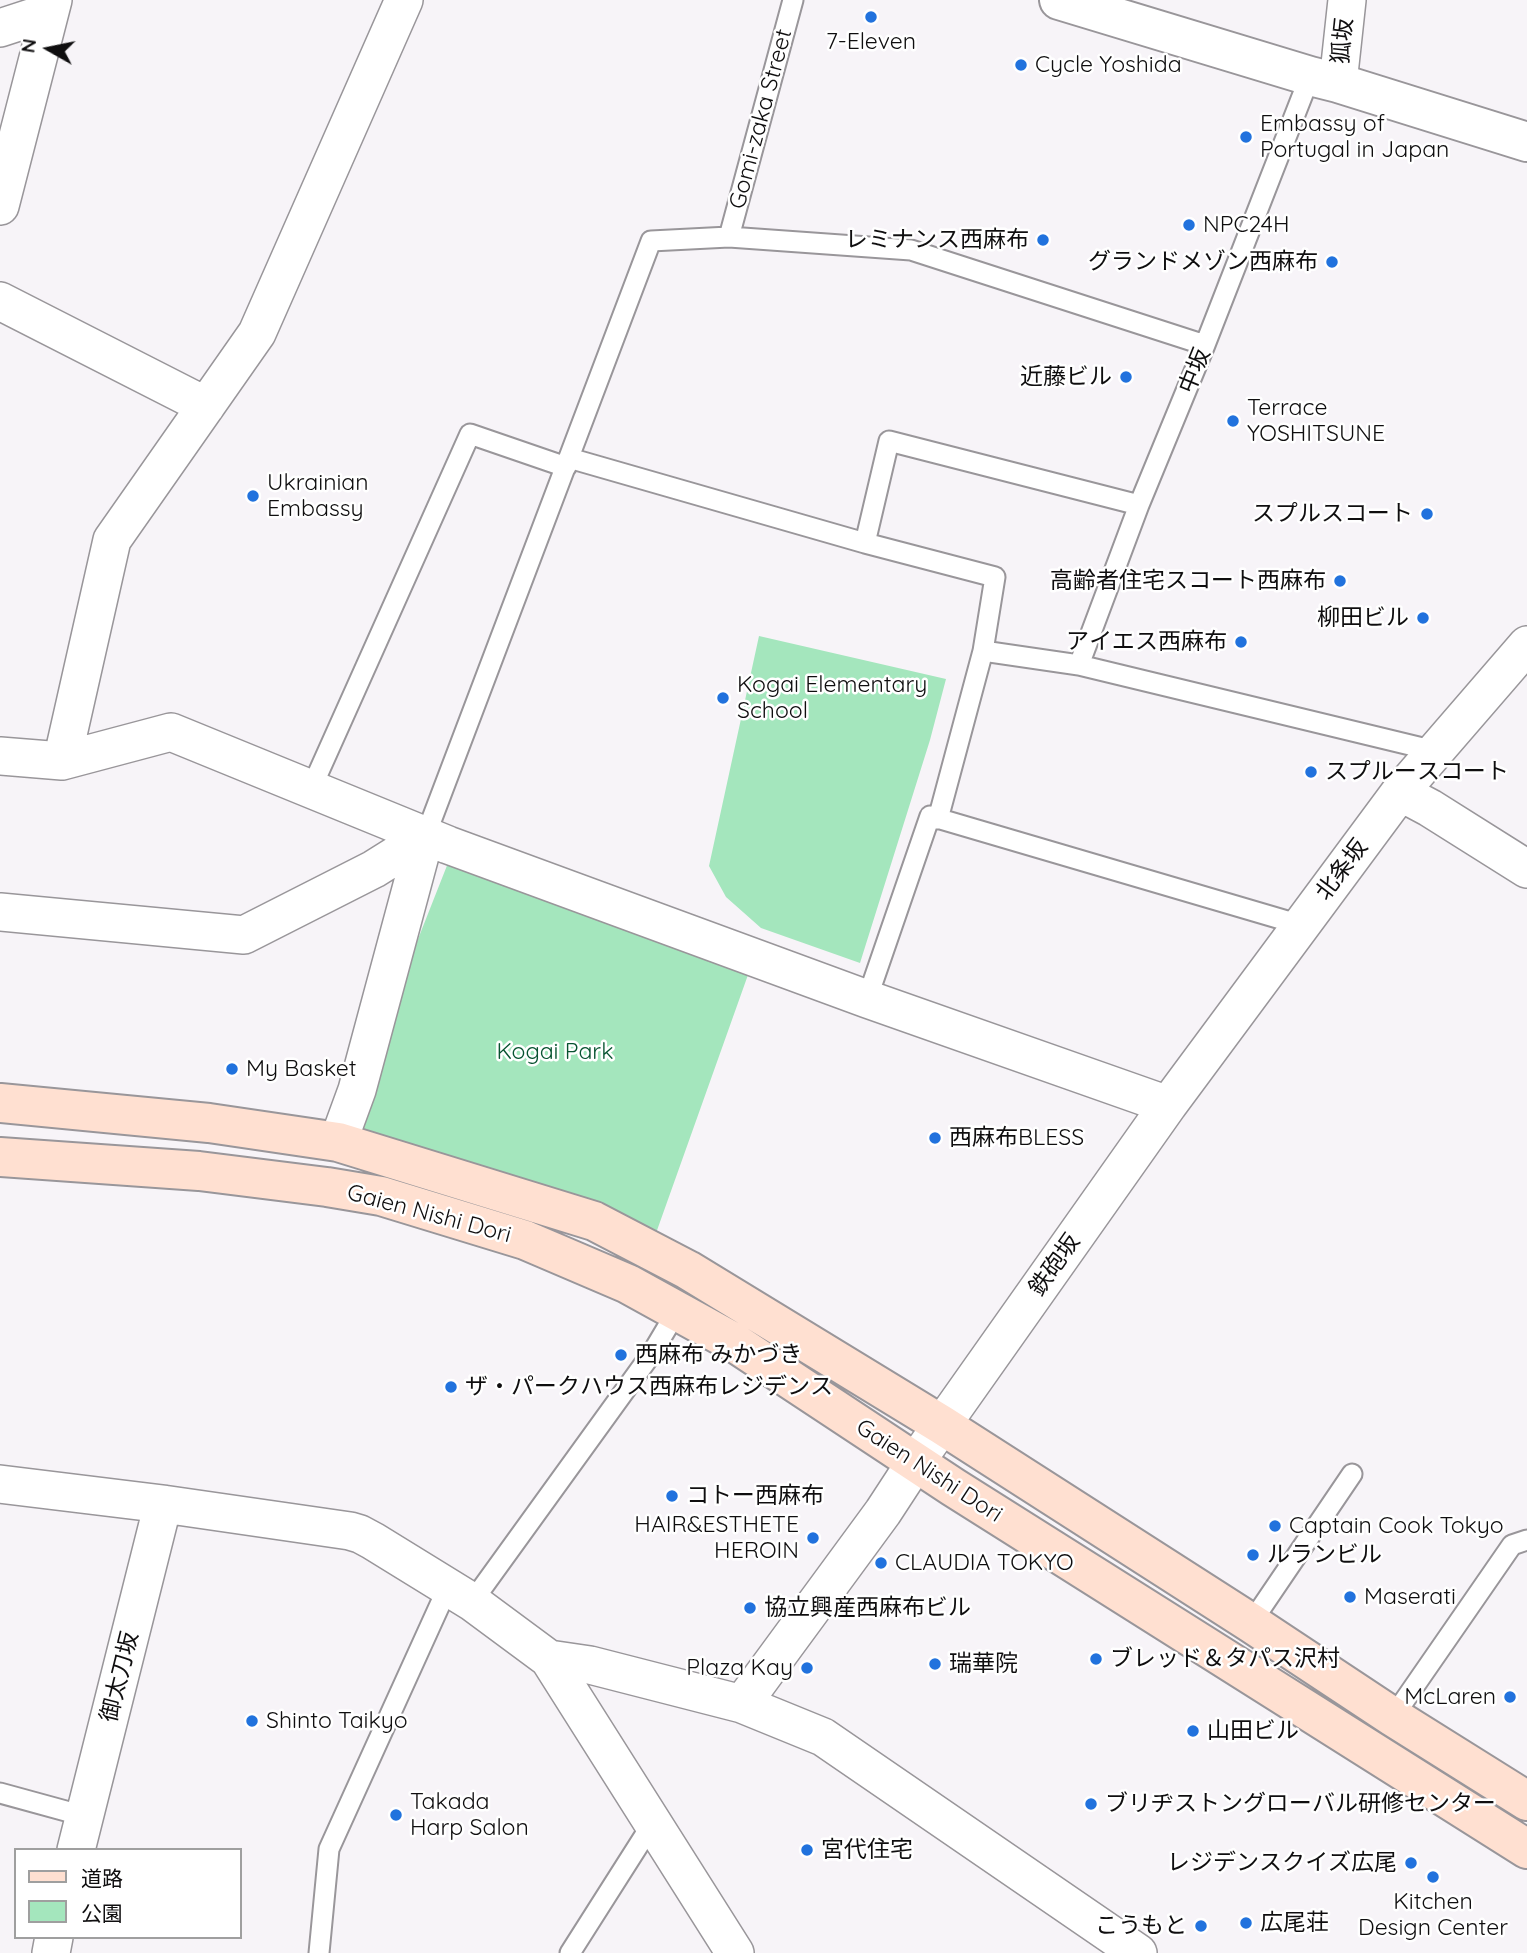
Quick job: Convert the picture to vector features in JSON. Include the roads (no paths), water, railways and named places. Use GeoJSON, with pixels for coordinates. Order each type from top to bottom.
{"type":"FeatureCollection","features":[{"type":"Feature","properties":{"kind":"main road","name":"Gaien Nishi Dori"},"geometry":{"type":"LineString","coordinates":[[0,1104],[209,1124],[338,1142],[594,1221],[688,1270],[942,1425],[1251,1623],[1392,1717],[1527,1801]]}},
{"type":"Feature","properties":{"kind":"main road","name":"Gaien Nishi Dori"},"geometry":{"type":"LineString","coordinates":[[0,1157],[199,1171],[381,1196],[525,1240],[628,1284],[735,1343],[915,1463],[1527,1849]]}},
{"type":"Feature","properties":{"kind":"street"},"geometry":{"type":"LineString","coordinates":[[62,761],[112,540],[257,333],[404,0]]}},
{"type":"Feature","properties":{"kind":"street"},"geometry":{"type":"LineString","coordinates":[[1059,0],[1527,142]]}},
{"type":"Feature","properties":{"kind":"street","name":"狐坂"},"geometry":{"type":"LineString","coordinates":[[1324,80],[1347,0]]}},
{"type":"Feature","properties":{"kind":"street"},"geometry":{"type":"LineString","coordinates":[[0,28],[51,6]]}},
{"type":"Feature","properties":{"kind":"street"},"geometry":{"type":"LineString","coordinates":[[0,206],[51,6]]}},
{"type":"Feature","properties":{"kind":"street"},"geometry":{"type":"LineString","coordinates":[[0,301],[206,406]]}},
{"type":"Feature","properties":{"kind":"street","name":"北条坂"},"geometry":{"type":"LineString","coordinates":[[1168,1105],[1400,792],[1527,645]]}},
{"type":"Feature","properties":{"kind":"street"},"geometry":{"type":"LineString","coordinates":[[0,756],[62,761],[171,732],[425,837],[867,999],[1168,1105]]}},
{"type":"Feature","properties":{"kind":"street"},"geometry":{"type":"LineString","coordinates":[[1400,792],[1527,869]]}},
{"type":"Feature","properties":{"kind":"street"},"geometry":{"type":"LineString","coordinates":[[0,912],[244,935],[374,869],[425,837]]}},
{"type":"Feature","properties":{"kind":"street"},"geometry":{"type":"LineString","coordinates":[[338,1142],[357,1090],[425,837]]}},
{"type":"Feature","properties":{"kind":"street","name":"鉄砲坂"},"geometry":{"type":"LineString","coordinates":[[742,1704],[883,1512],[1168,1105]]}},
{"type":"Feature","properties":{"kind":"street"},"geometry":{"type":"LineString","coordinates":[[0,1484],[163,1504],[360,1534],[460,1594],[549,1659],[735,1953]]}},
{"type":"Feature","properties":{"kind":"street","name":"御太刀坂"},"geometry":{"type":"LineString","coordinates":[[80,1833],[163,1504]]}},
{"type":"Feature","properties":{"kind":"street"},"geometry":{"type":"LineString","coordinates":[[549,1659],[590,1665],[742,1704],[824,1737],[1138,1953]]}},
{"type":"Feature","properties":{"kind":"lane","name":"Gomi-zaka Street"},"geometry":{"type":"LineString","coordinates":[[729,237],[793,0]]}},
{"type":"Feature","properties":{"kind":"lane","name":"中坂"},"geometry":{"type":"LineString","coordinates":[[1079,665],[1139,505],[1205,345],[1324,80]]}},
{"type":"Feature","properties":{"kind":"lane"},"geometry":{"type":"LineString","coordinates":[[425,837],[651,242],[729,237],[911,250],[1205,345]]}},
{"type":"Feature","properties":{"kind":"lane"},"geometry":{"type":"LineString","coordinates":[[311,789],[470,434],[567,463],[996,578],[983,650],[938,819]]}},
{"type":"Feature","properties":{"kind":"lane"},"geometry":{"type":"LineString","coordinates":[[865,543],[890,441],[1139,505]]}},
{"type":"Feature","properties":{"kind":"lane"},"geometry":{"type":"LineString","coordinates":[[983,650],[1079,665],[1435,751]]}},
{"type":"Feature","properties":{"kind":"lane"},"geometry":{"type":"LineString","coordinates":[[867,999],[930,817],[1301,925]]}},
{"type":"Feature","properties":{"kind":"lane"},"geometry":{"type":"LineString","coordinates":[[320,1953],[329,1849],[460,1594],[652,1353],[677,1311]]}},
{"type":"Feature","properties":{"kind":"lane"},"geometry":{"type":"LineString","coordinates":[[1251,1623],[1352,1474]]}},
{"type":"Feature","properties":{"kind":"lane"},"geometry":{"type":"LineString","coordinates":[[1392,1717],[1512,1545],[1527,1540]]}},
{"type":"Feature","properties":{"kind":"lane"},"geometry":{"type":"LineString","coordinates":[[0,1793],[80,1833]]}},
{"type":"Feature","properties":{"kind":"lane"},"geometry":{"type":"LineString","coordinates":[[570,1953],[652,1824]]}},
{"type":"Feature","properties":{"kind":"place","name":"7-Eleven"},"geometry":{"type":"Point","coordinates":[871,17]}},
{"type":"Feature","properties":{"kind":"place","name":"Cycle Yoshida"},"geometry":{"type":"Point","coordinates":[1021,65]}},
{"type":"Feature","properties":{"kind":"place","name":"Embassy of Portugal in Japan"},"geometry":{"type":"Point","coordinates":[1246,137]}},
{"type":"Feature","properties":{"kind":"place","name":"NPC24H"},"geometry":{"type":"Point","coordinates":[1189,225]}},
{"type":"Feature","properties":{"kind":"place","name":"レミナンス西麻布"},"geometry":{"type":"Point","coordinates":[1043,240]}},
{"type":"Feature","properties":{"kind":"place","name":"グランドメゾン西麻布"},"geometry":{"type":"Point","coordinates":[1332,262]}},
{"type":"Feature","properties":{"kind":"place","name":"近藤ビル"},"geometry":{"type":"Point","coordinates":[1126,377]}},
{"type":"Feature","properties":{"kind":"place","name":"Terrace YOSHITSUNE"},"geometry":{"type":"Point","coordinates":[1233,421]}},
{"type":"Feature","properties":{"kind":"place","name":"Ukrainian Embassy"},"geometry":{"type":"Point","coordinates":[253,496]}},
{"type":"Feature","properties":{"kind":"place","name":"スプルスコート"},"geometry":{"type":"Point","coordinates":[1427,514]}},
{"type":"Feature","properties":{"kind":"place","name":"高齢者住宅スコート西麻布"},"geometry":{"type":"Point","coordinates":[1340,581]}},
{"type":"Feature","properties":{"kind":"place","name":"柳田ビル"},"geometry":{"type":"Point","coordinates":[1423,618]}},
{"type":"Feature","properties":{"kind":"place","name":"アイエス西麻布"},"geometry":{"type":"Point","coordinates":[1241,642]}},
{"type":"Feature","properties":{"kind":"place","name":"Kogai Elementary School"},"geometry":{"type":"Point","coordinates":[723,698]}},
{"type":"Feature","properties":{"kind":"place","name":"スプルースコート"},"geometry":{"type":"Point","coordinates":[1311,772]}},
{"type":"Feature","properties":{"kind":"place","name":"My Basket"},"geometry":{"type":"Point","coordinates":[232,1069]}},
{"type":"Feature","properties":{"kind":"place","name":"西麻布BLESS"},"geometry":{"type":"Point","coordinates":[935,1138]}},
{"type":"Feature","properties":{"kind":"place","name":"西麻布 みかづき"},"geometry":{"type":"Point","coordinates":[621,1355]}},
{"type":"Feature","properties":{"kind":"place","name":"ザ・パークハウス西麻布レジデンス"},"geometry":{"type":"Point","coordinates":[451,1387]}},
{"type":"Feature","properties":{"kind":"place","name":"コトー西麻布"},"geometry":{"type":"Point","coordinates":[672,1496]}},
{"type":"Feature","properties":{"kind":"place","name":"Captain Cook Tokyo"},"geometry":{"type":"Point","coordinates":[1275,1526]}},
{"type":"Feature","properties":{"kind":"place","name":"HAIR&ESTHETE HEROIN"},"geometry":{"type":"Point","coordinates":[813,1538]}},
{"type":"Feature","properties":{"kind":"place","name":"ルランビル"},"geometry":{"type":"Point","coordinates":[1253,1555]}},
{"type":"Feature","properties":{"kind":"place","name":"CLAUDIA TOKYO"},"geometry":{"type":"Point","coordinates":[881,1563]}},
{"type":"Feature","properties":{"kind":"place","name":"Maserati"},"geometry":{"type":"Point","coordinates":[1350,1597]}},
{"type":"Feature","properties":{"kind":"place","name":"協立興産西麻布ビル"},"geometry":{"type":"Point","coordinates":[750,1608]}},
{"type":"Feature","properties":{"kind":"place","name":"ブレッド＆タパス沢村"},"geometry":{"type":"Point","coordinates":[1096,1659]}},
{"type":"Feature","properties":{"kind":"place","name":"瑞華院"},"geometry":{"type":"Point","coordinates":[935,1664]}},
{"type":"Feature","properties":{"kind":"place","name":"Plaza Kay"},"geometry":{"type":"Point","coordinates":[807,1668]}},
{"type":"Feature","properties":{"kind":"place","name":"McLaren"},"geometry":{"type":"Point","coordinates":[1510,1697]}},
{"type":"Feature","properties":{"kind":"place","name":"Shinto Taikyo"},"geometry":{"type":"Point","coordinates":[252,1721]}},
{"type":"Feature","properties":{"kind":"place","name":"山田ビル"},"geometry":{"type":"Point","coordinates":[1193,1731]}},
{"type":"Feature","properties":{"kind":"place","name":"ブリヂストングローバル研修センター"},"geometry":{"type":"Point","coordinates":[1091,1804]}},
{"type":"Feature","properties":{"kind":"place","name":"Takada Harp Salon"},"geometry":{"type":"Point","coordinates":[396,1815]}},
{"type":"Feature","properties":{"kind":"place","name":"宮代住宅"},"geometry":{"type":"Point","coordinates":[807,1850]}},
{"type":"Feature","properties":{"kind":"place","name":"レジデンスクイズ広尾"},"geometry":{"type":"Point","coordinates":[1411,1863]}},
{"type":"Feature","properties":{"kind":"place","name":"Kitchen Design Center"},"geometry":{"type":"Point","coordinates":[1433,1877]}},
{"type":"Feature","properties":{"kind":"place","name":"広尾荘"},"geometry":{"type":"Point","coordinates":[1246,1923]}},
{"type":"Feature","properties":{"kind":"place","name":"こうもと"},"geometry":{"type":"Point","coordinates":[1201,1926]}},
{"type":"Feature","properties":{"kind":"park label","name":"Kogai Park"},"geometry":{"type":"Point","coordinates":[555,1052]}}]}
